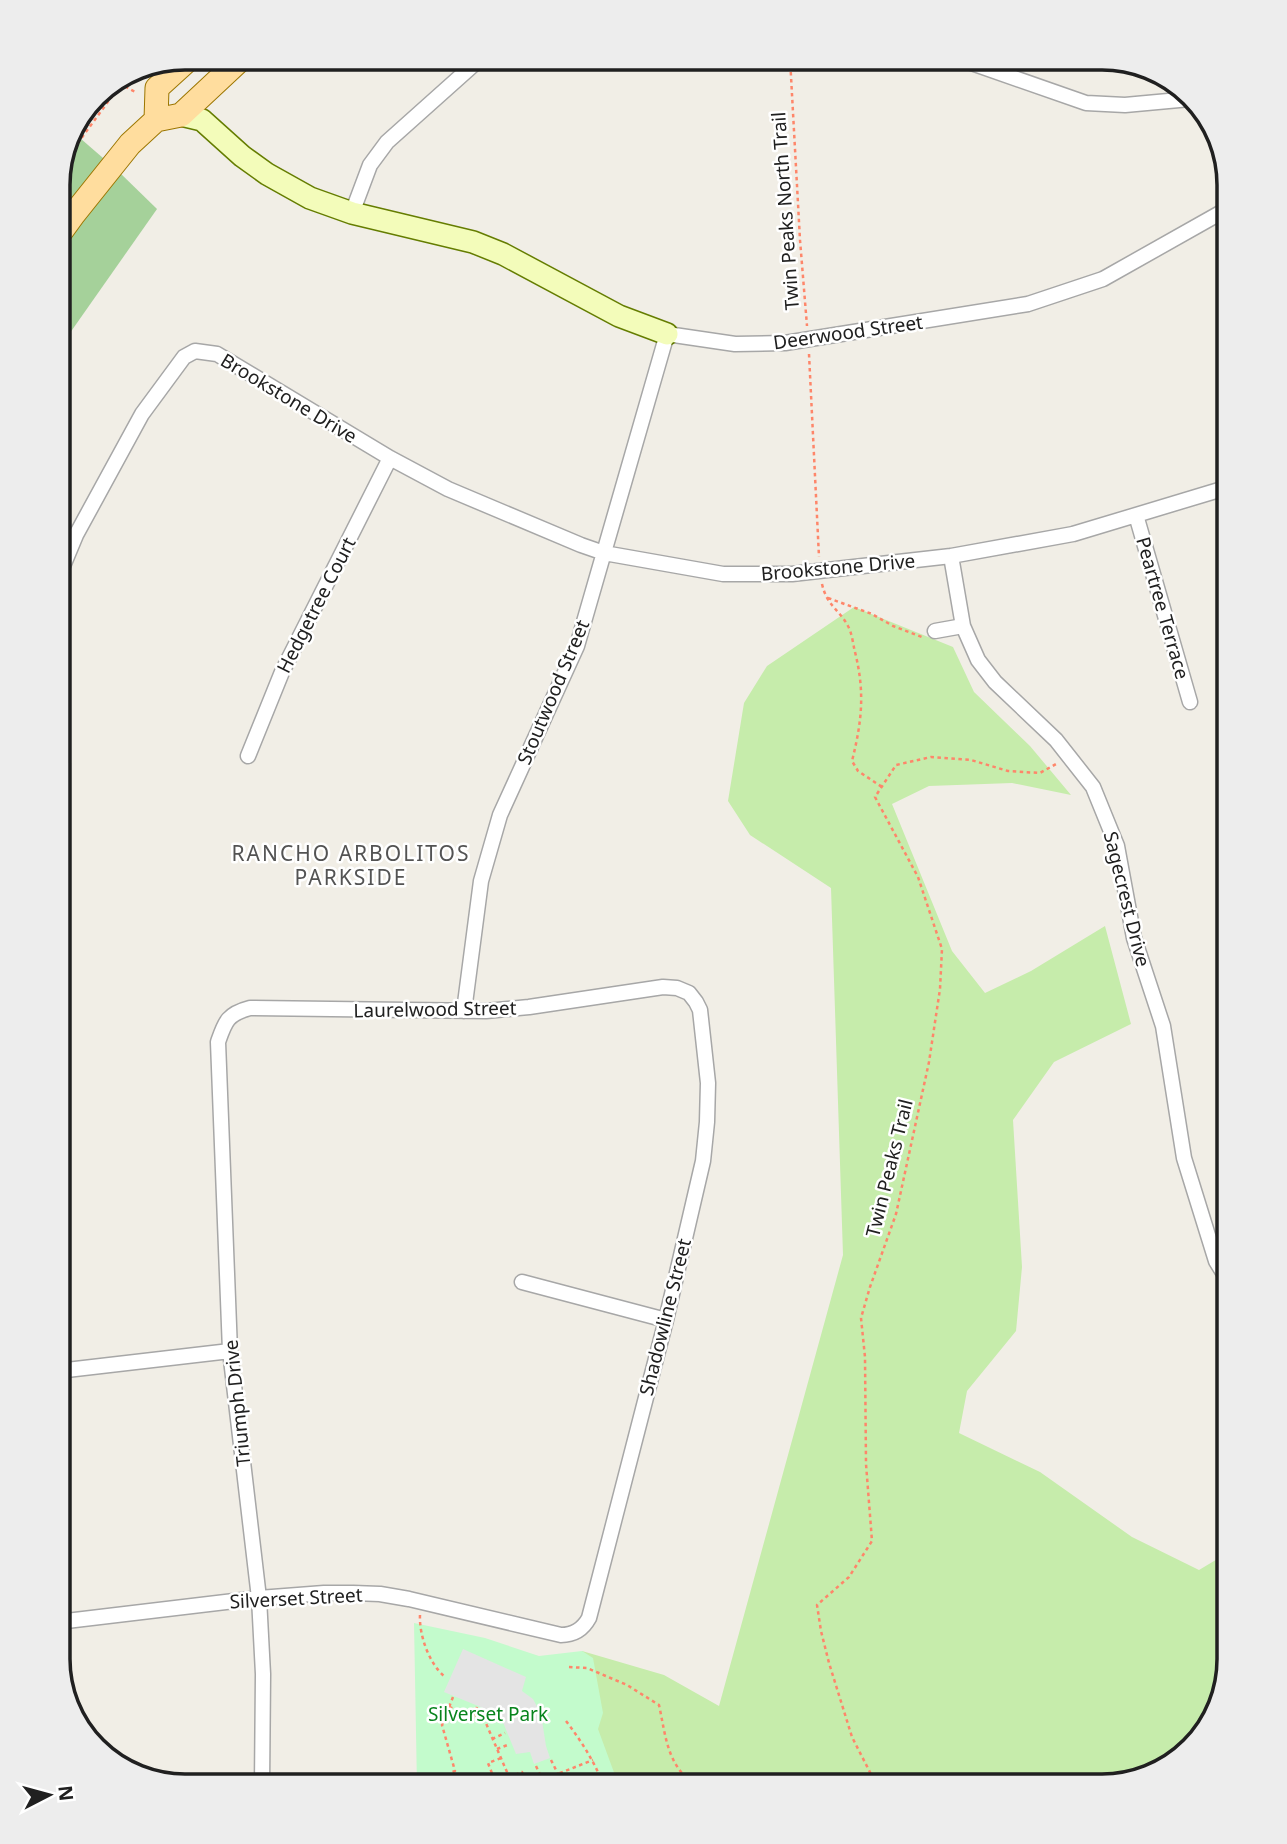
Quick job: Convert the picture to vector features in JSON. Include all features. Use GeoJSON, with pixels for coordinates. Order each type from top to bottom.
{"type":"FeatureCollection","features":[{"type":"Feature","properties":{"kind":"main road"},"geometry":{"type":"LineString","coordinates":[[186,70],[203,94]]}},
{"type":"Feature","properties":{"kind":"main road"},"geometry":{"type":"LineString","coordinates":[[192,117],[203,94],[229,70]]}},
{"type":"Feature","properties":{"kind":"main road"},"geometry":{"type":"LineString","coordinates":[[150,81],[166,72]]}},
{"type":"Feature","properties":{"kind":"main road"},"geometry":{"type":"LineString","coordinates":[[150,81],[192,117]]}},
{"type":"Feature","properties":{"kind":"main road"},"geometry":{"type":"LineString","coordinates":[[150,81],[156,120]]}},
{"type":"Feature","properties":{"kind":"main road"},"geometry":{"type":"LineString","coordinates":[[70,220],[130,144],[156,120],[192,117]]}},
{"type":"Feature","properties":{"kind":"street"},"geometry":{"type":"LineString","coordinates":[[352,214],[370,165],[387,142],[468,70]]}},
{"type":"Feature","properties":{"kind":"street"},"geometry":{"type":"LineString","coordinates":[[991,70],[1086,103],[1125,105],[1179,100]]}},
{"type":"Feature","properties":{"kind":"street","name":"Deerwood Street"},"geometry":{"type":"LineString","coordinates":[[192,117],[267,174],[310,198],[352,214],[473,242],[503,254],[618,316],[667,334],[735,344],[808,340],[1028,304],[1103,279],[1217,215]]}},
{"type":"Feature","properties":{"kind":"street","name":"Stoutwood Street"},"geometry":{"type":"LineString","coordinates":[[464,1011],[481,881],[500,815],[577,646],[667,334]]}},
{"type":"Feature","properties":{"kind":"street","name":"Brookstone Drive"},"geometry":{"type":"LineString","coordinates":[[70,550],[142,414],[184,357],[195,351],[217,354],[390,458],[448,489],[604,553],[723,574],[792,574],[951,556],[1073,534],[1217,490]]}},
{"type":"Feature","properties":{"kind":"street","name":"Hedgetree Court"},"geometry":{"type":"LineString","coordinates":[[248,756],[282,672],[390,458]]}},
{"type":"Feature","properties":{"kind":"street","name":"Peartree Terrace"},"geometry":{"type":"LineString","coordinates":[[1136,515],[1190,702]]}},
{"type":"Feature","properties":{"kind":"street","name":"Sagecrest Drive"},"geometry":{"type":"LineString","coordinates":[[951,556],[963,626],[978,660],[995,682],[1056,740],[1093,787],[1117,846],[1134,938],[1163,1027],[1184,1158],[1217,1263]]}},
{"type":"Feature","properties":{"kind":"street"},"geometry":{"type":"LineString","coordinates":[[934,631],[963,626]]}},
{"type":"Feature","properties":{"kind":"street","name":"Laurelwood Street"},"geometry":{"type":"LineString","coordinates":[[225,1021],[239,1011],[250,1008],[486,1011],[663,987],[677,988],[689,993]]}},
{"type":"Feature","properties":{"kind":"street","name":"Shadowline Street"},"geometry":{"type":"LineString","coordinates":[[573,1634],[583,1627],[589,1618],[666,1320],[703,1161],[707,1122],[706,1046],[701,1010],[689,993]]}},
{"type":"Feature","properties":{"kind":"street","name":"Triumph Drive"},"geometry":{"type":"LineString","coordinates":[[225,1021],[218,1042],[230,1351],[259,1598],[263,1674],[262,1774]]}},
{"type":"Feature","properties":{"kind":"street"},"geometry":{"type":"LineString","coordinates":[[522,1282],[666,1320]]}},
{"type":"Feature","properties":{"kind":"street"},"geometry":{"type":"LineString","coordinates":[[70,1370],[230,1351]]}},
{"type":"Feature","properties":{"kind":"street","name":"Silverset Street"},"geometry":{"type":"LineString","coordinates":[[70,1621],[259,1598],[353,1593],[380,1594],[550,1633],[573,1634]]}},
{"type":"Feature","properties":{"kind":"path","name":"Twin Peaks North Trail"},"geometry":{"type":"LineString","coordinates":[[791,70],[820,571]]}},
{"type":"Feature","properties":{"kind":"path"},"geometry":{"type":"LineString","coordinates":[[79,142],[111,98]]}},
{"type":"Feature","properties":{"kind":"path"},"geometry":{"type":"LineString","coordinates":[[934,631],[929,639],[825,597],[848,626],[858,665],[862,688],[860,729],[852,761],[858,771],[882,787],[895,765],[931,757],[971,760],[1008,771],[1040,773],[1069,757]]}},
{"type":"Feature","properties":{"kind":"path","name":"Twin Peaks Trail"},"geometry":{"type":"LineString","coordinates":[[871,1774],[852,1737],[821,1631],[817,1605],[849,1577],[872,1541],[866,1464],[865,1357],[861,1318],[896,1214],[929,1062],[940,989],[942,949],[918,877],[875,797],[882,787]]}},
{"type":"Feature","properties":{"kind":"path"},"geometry":{"type":"LineString","coordinates":[[421,1602],[421,1633],[428,1652],[444,1676]]}},
{"type":"Feature","properties":{"kind":"path"},"geometry":{"type":"LineString","coordinates":[[569,1667],[587,1668],[597,1672],[627,1685],[659,1705],[672,1760],[682,1774]]}},
{"type":"Feature","properties":{"kind":"path"},"geometry":{"type":"LineString","coordinates":[[450,1774],[455,1771],[442,1725],[453,1697]]}},
{"type":"Feature","properties":{"kind":"path"},"geometry":{"type":"LineString","coordinates":[[449,1707],[485,1721],[507,1774]]}},
{"type":"Feature","properties":{"kind":"path"},"geometry":{"type":"LineString","coordinates":[[473,1716],[477,1707]]}},
{"type":"Feature","properties":{"kind":"path"},"geometry":{"type":"LineString","coordinates":[[566,1721],[584,1745],[599,1774]]}},
{"type":"Feature","properties":{"kind":"path"},"geometry":{"type":"LineString","coordinates":[[492,1739],[505,1733]]}},
{"type":"Feature","properties":{"kind":"path"},"geometry":{"type":"LineString","coordinates":[[497,1749],[510,1744]]}},
{"type":"Feature","properties":{"kind":"path"},"geometry":{"type":"LineString","coordinates":[[492,1774],[488,1763],[500,1758]]}},
{"type":"Feature","properties":{"kind":"path"},"geometry":{"type":"LineString","coordinates":[[551,1760],[558,1774],[593,1760]]}},
{"type":"Feature","properties":{"kind":"path"},"geometry":{"type":"LineString","coordinates":[[536,1766],[539,1774]]}},
{"type":"Feature","properties":{"kind":"green space"},"geometry":{"type":"Polygon","coordinates":[[[80,138],[157,209],[70,333],[70,177],[80,138]]]}},
{"type":"Feature","properties":{"kind":"green space"},"geometry":{"type":"Polygon","coordinates":[[[854,607],[953,647],[974,692],[1030,746],[1071,795],[1012,783],[929,786],[892,804],[952,951],[985,993],[1031,971],[1105,926],[1131,1024],[1054,1062],[1013,1120],[1022,1267],[1016,1331],[967,1391],[959,1433],[1040,1472],[1132,1537],[1199,1570],[1217,1559],[1217,1659],[1208,1703],[1193,1729],[1172,1750],[1160,1759],[1132,1770],[1102,1774],[604,1774],[585,1727],[582,1651],[664,1675],[719,1706],[843,1255],[831,888],[750,835],[728,801],[744,703],[767,666],[854,607]]]}},
{"type":"Feature","properties":{"kind":"green space","name":"Silverset Park"},"geometry":{"type":"Polygon","coordinates":[[[414,1623],[485,1638],[539,1656],[582,1651],[593,1658],[603,1713],[598,1729],[615,1774],[417,1774],[414,1623]]]}},
{"type":"Feature","properties":{"kind":"shaded area"},"geometry":{"type":"Polygon","coordinates":[[[463,1649],[526,1677],[522,1691],[533,1699],[541,1714],[550,1758],[534,1764],[530,1752],[516,1754],[500,1715],[444,1692],[463,1649]]]}},
{"type":"Feature","properties":{"kind":"district","name":"RANCHO ARBOLITOS PARKSIDE"},"geometry":{"type":"Point","coordinates":[351,865]}}]}
